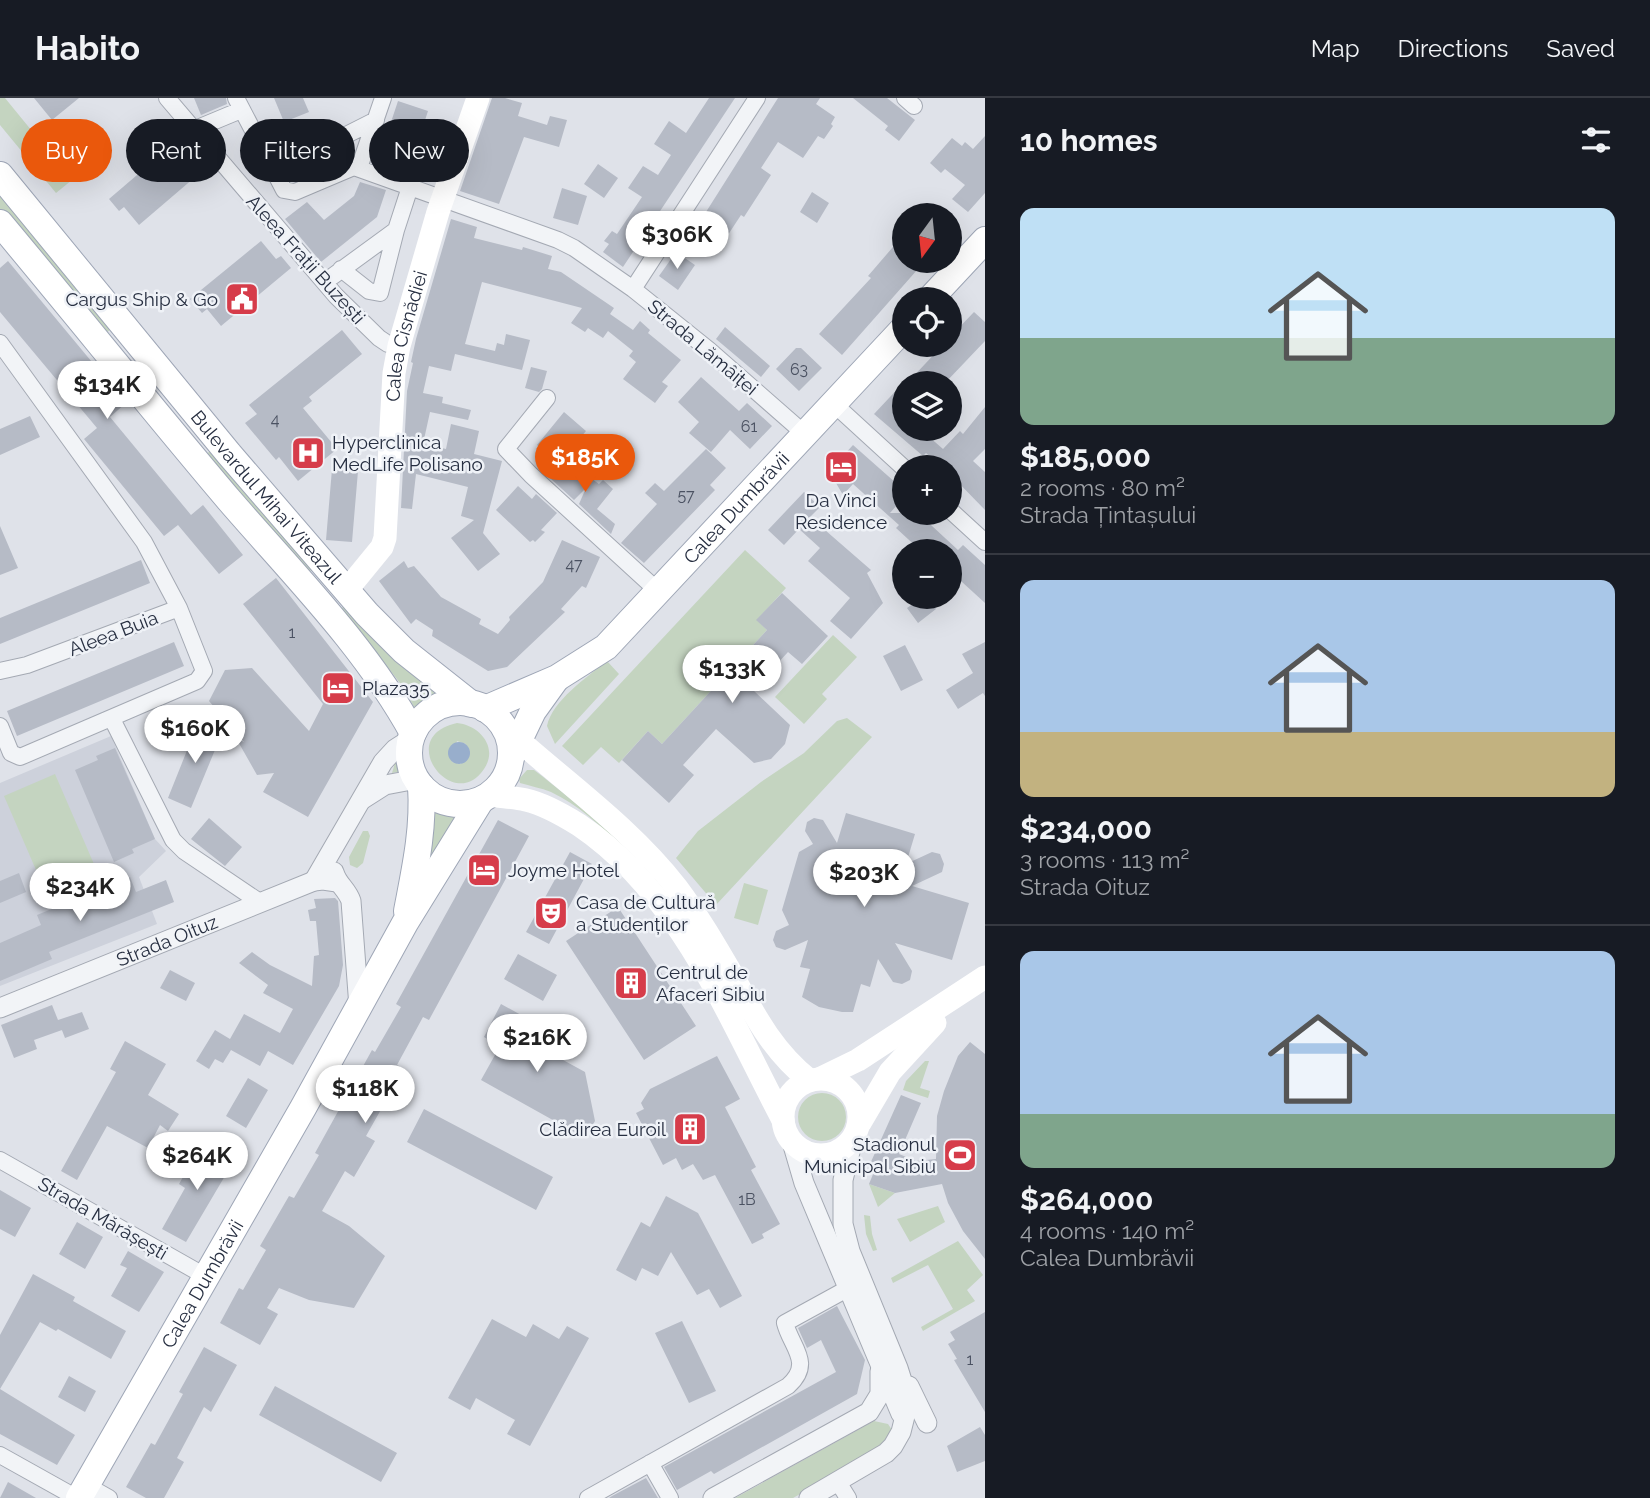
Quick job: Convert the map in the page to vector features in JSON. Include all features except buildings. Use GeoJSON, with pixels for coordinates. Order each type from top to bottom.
{"type":"FeatureCollection","features":[{"type":"Feature","properties":{"kind":"main road","name":"Calea Cisnădiei"},"geometry":{"type":"LineString","coordinates":[[346,591],[382,547],[385,538],[394,373],[399,346],[473,100]]}},
{"type":"Feature","properties":{"kind":"main road","name":"Bulevardul Mihai Viteazul"},"geometry":{"type":"LineString","coordinates":[[0,175],[346,591],[404,651],[478,706]]}},
{"type":"Feature","properties":{"kind":"main road","name":"Bulevardul Mihai Viteazul"},"geometry":{"type":"LineString","coordinates":[[0,223],[199,464],[345,634],[381,680],[413,735]]}},
{"type":"Feature","properties":{"kind":"main road"},"geometry":{"type":"LineString","coordinates":[[941,287],[985,240]]}},
{"type":"Feature","properties":{"kind":"main road","name":"Calea Dumbrăvii"},"geometry":{"type":"LineString","coordinates":[[478,706],[557,677],[606,647],[892,341]]}},
{"type":"Feature","properties":{"kind":"main road"},"geometry":{"type":"LineString","coordinates":[[199,464],[200,451],[207,444],[223,446]]}},
{"type":"Feature","properties":{"kind":"main road"},"geometry":{"type":"LineString","coordinates":[[292,573],[323,592],[336,594],[346,591]]}},
{"type":"Feature","properties":{"kind":"main road","name":"Calea Dumbrăvii"},"geometry":{"type":"LineString","coordinates":[[512,742],[557,677]]}},
{"type":"Feature","properties":{"kind":"main road"},"geometry":{"type":"LineString","coordinates":[[856,1131],[858,1104],[854,1096],[839,1083],[815,1079],[793,1068],[769,1041],[704,927],[663,870],[627,834],[512,742],[478,706],[461,702],[441,706],[425,717],[413,735],[410,763],[419,783],[436,798],[463,804],[485,797],[527,800],[558,812],[588,831],[642,882],[688,944],[783,1120],[788,1136],[806,1153],[823,1156],[840,1151],[856,1131],[875,1094],[904,1056],[981,979]]}},
{"type":"Feature","properties":{"kind":"main road"},"geometry":{"type":"LineString","coordinates":[[485,797],[502,782],[512,742]]}},
{"type":"Feature","properties":{"kind":"main road","name":"Calea Dumbrăvii"},"geometry":{"type":"LineString","coordinates":[[405,923],[421,836],[419,783]]}},
{"type":"Feature","properties":{"kind":"main road","name":"Calea Dumbrăvii"},"geometry":{"type":"LineString","coordinates":[[88,1495],[205,1276],[359,1009],[405,923],[485,797]]}},
{"type":"Feature","properties":{"kind":"main road"},"geometry":{"type":"LineString","coordinates":[[783,1120],[783,1111],[789,1096],[801,1084],[858,1060],[981,979]]}},
{"type":"Feature","properties":{"kind":"street","name":"Aleea Frații Buzești"},"geometry":{"type":"LineString","coordinates":[[167,98],[184,119]]}},
{"type":"Feature","properties":{"kind":"street"},"geometry":{"type":"LineString","coordinates":[[377,119],[383,98]]}},
{"type":"Feature","properties":{"kind":"street"},"geometry":{"type":"LineString","coordinates":[[633,289],[757,98]]}},
{"type":"Feature","properties":{"kind":"street"},"geometry":{"type":"LineString","coordinates":[[212,119],[239,104]]}},
{"type":"Feature","properties":{"kind":"street"},"geometry":{"type":"LineString","coordinates":[[359,169],[369,141]]}},
{"type":"Feature","properties":{"kind":"street","name":"Aleea Frații Buzești"},"geometry":{"type":"LineString","coordinates":[[226,169],[324,283],[379,338],[388,344],[399,346]]}},
{"type":"Feature","properties":{"kind":"street"},"geometry":{"type":"LineString","coordinates":[[355,169],[442,198]]}},
{"type":"Feature","properties":{"kind":"street"},"geometry":{"type":"LineString","coordinates":[[252,200],[274,182]]}},
{"type":"Feature","properties":{"kind":"street"},"geometry":{"type":"LineString","coordinates":[[280,182],[284,190],[295,192],[317,182]]}},
{"type":"Feature","properties":{"kind":"street","name":"Calea Cisnădiei"},"geometry":{"type":"LineString","coordinates":[[341,269],[369,291],[380,293],[410,187]]}},
{"type":"Feature","properties":{"kind":"street","name":"Strada Lămâiței"},"geometry":{"type":"LineString","coordinates":[[442,198],[558,240],[598,264],[709,350],[806,435]]}},
{"type":"Feature","properties":{"kind":"street"},"geometry":{"type":"LineString","coordinates":[[324,283],[396,230]]}},
{"type":"Feature","properties":{"kind":"street"},"geometry":{"type":"LineString","coordinates":[[0,343],[144,542],[179,608]]}},
{"type":"Feature","properties":{"kind":"street"},"geometry":{"type":"LineString","coordinates":[[547,398],[506,449],[659,592]]}},
{"type":"Feature","properties":{"kind":"street"},"geometry":{"type":"LineString","coordinates":[[834,404],[892,456]]}},
{"type":"Feature","properties":{"kind":"street"},"geometry":{"type":"LineString","coordinates":[[962,521],[985,542]]}},
{"type":"Feature","properties":{"kind":"street","name":"Aleea Buia"},"geometry":{"type":"LineString","coordinates":[[0,671],[27,665],[179,608],[204,671],[202,677],[112,719],[20,757],[10,753],[0,726]]}},
{"type":"Feature","properties":{"kind":"street"},"geometry":{"type":"LineString","coordinates":[[112,719],[173,840],[184,851],[261,903]]}},
{"type":"Feature","properties":{"kind":"street"},"geometry":{"type":"LineString","coordinates":[[314,881],[390,753],[413,735]]}},
{"type":"Feature","properties":{"kind":"street"},"geometry":{"type":"LineString","coordinates":[[360,802],[385,785],[419,783]]}},
{"type":"Feature","properties":{"kind":"street"},"geometry":{"type":"LineString","coordinates":[[333,850],[337,883],[345,889],[351,901],[359,1009]]}},
{"type":"Feature","properties":{"kind":"street","name":"Strada Oituz"},"geometry":{"type":"LineString","coordinates":[[0,1008],[314,881],[337,883]]}},
{"type":"Feature","properties":{"kind":"street"},"geometry":{"type":"LineString","coordinates":[[809,1498],[843,1490],[886,1453],[897,1440],[904,1422],[843,1224],[843,1180],[856,1131]]}},
{"type":"Feature","properties":{"kind":"street"},"geometry":{"type":"LineString","coordinates":[[792,1142],[804,1183],[847,1289],[870,1337],[927,1423]]}},
{"type":"Feature","properties":{"kind":"street","name":"Strada Mărășești"},"geometry":{"type":"LineString","coordinates":[[0,1160],[205,1276]]}},
{"type":"Feature","properties":{"kind":"street"},"geometry":{"type":"LineString","coordinates":[[588,1498],[795,1380],[801,1366],[785,1322],[847,1289]]}},
{"type":"Feature","properties":{"kind":"street"},"geometry":{"type":"LineString","coordinates":[[713,1498],[869,1412],[880,1394],[886,1361]]}},
{"type":"Feature","properties":{"kind":"street"},"geometry":{"type":"LineString","coordinates":[[0,1455],[88,1495]]}},
{"type":"Feature","properties":{"kind":"street"},"geometry":{"type":"LineString","coordinates":[[650,1463],[670,1498]]}},
{"type":"Feature","properties":{"kind":"shaded area"},"geometry":{"type":"Polygon","coordinates":[[[111,736],[155,839],[166,851],[139,877],[157,924],[0,986],[0,783],[111,736]]]}},
{"type":"Feature","properties":{"kind":"green space"},"geometry":{"type":"Polygon","coordinates":[[[0,98],[5,98],[22,119],[21,150],[0,125],[0,98]]]}},
{"type":"Feature","properties":{"kind":"green space"},"geometry":{"type":"Polygon","coordinates":[[[47,182],[70,182],[56,193],[47,182]]]}},
{"type":"Feature","properties":{"kind":"green space"},"geometry":{"type":"Polygon","coordinates":[[[0,188],[114,326],[103,336],[0,210],[0,188]]]}},
{"type":"Feature","properties":{"kind":"green space"},"geometry":{"type":"Polygon","coordinates":[[[212,450],[329,589],[312,571],[300,567],[206,454],[212,450]]]}},
{"type":"Feature","properties":{"kind":"green space"},"geometry":{"type":"Polygon","coordinates":[[[745,550],[786,588],[757,620],[767,630],[662,744],[648,731],[619,763],[601,747],[583,765],[562,746],[745,550]]]}},
{"type":"Feature","properties":{"kind":"green space"},"geometry":{"type":"Polygon","coordinates":[[[343,607],[442,693],[428,697],[414,707],[397,680],[349,622],[341,609],[343,607]]]}},
{"type":"Feature","properties":{"kind":"green space"},"geometry":{"type":"Polygon","coordinates":[[[833,635],[857,657],[822,694],[827,699],[804,724],[775,697],[833,635]]]}},
{"type":"Feature","properties":{"kind":"green space"},"geometry":{"type":"Polygon","coordinates":[[[607,661],[619,674],[555,744],[547,726],[550,717],[571,690],[607,661]]]}},
{"type":"Feature","properties":{"kind":"green space"},"geometry":{"type":"Polygon","coordinates":[[[847,718],[872,737],[716,905],[676,858],[698,831],[761,782],[804,753],[837,721],[847,718]]]}},
{"type":"Feature","properties":{"kind":"green space"},"geometry":{"type":"Polygon","coordinates":[[[457,723],[473,728],[484,738],[488,745],[488,761],[472,781],[458,783],[445,778],[435,768],[430,756],[430,743],[439,731],[457,723]],[[457,741],[452,762],[461,764],[466,744],[457,741]]]}},
{"type":"Feature","properties":{"kind":"green space"},"geometry":{"type":"Polygon","coordinates":[[[401,756],[407,758],[408,770],[392,773],[395,763],[401,756]]]}},
{"type":"Feature","properties":{"kind":"green space"},"geometry":{"type":"Polygon","coordinates":[[[527,770],[534,770],[542,776],[618,841],[670,896],[685,916],[606,831],[588,816],[551,792],[520,783],[519,779],[527,770]]]}},
{"type":"Feature","properties":{"kind":"green space"},"geometry":{"type":"Polygon","coordinates":[[[55,774],[100,878],[49,900],[4,796],[55,774]]]}},
{"type":"Feature","properties":{"kind":"green space"},"geometry":{"type":"Polygon","coordinates":[[[437,803],[461,811],[427,873],[435,805],[437,803]]]}},
{"type":"Feature","properties":{"kind":"green space"},"geometry":{"type":"Polygon","coordinates":[[[363,831],[368,831],[370,836],[363,863],[357,868],[350,865],[349,857],[363,831]]]}},
{"type":"Feature","properties":{"kind":"green space"},"geometry":{"type":"Polygon","coordinates":[[[744,883],[768,890],[758,925],[734,918],[744,883]]]}},
{"type":"Feature","properties":{"kind":"green space"},"geometry":{"type":"Polygon","coordinates":[[[925,1061],[929,1061],[920,1088],[930,1091],[928,1098],[903,1090],[906,1081],[925,1061]]]}},
{"type":"Feature","properties":{"kind":"green space"},"geometry":{"type":"Polygon","coordinates":[[[822,1093],[839,1100],[846,1117],[839,1134],[822,1141],[805,1134],[798,1117],[805,1100],[822,1093]]]}},
{"type":"Feature","properties":{"kind":"green space"},"geometry":{"type":"Polygon","coordinates":[[[869,1184],[895,1193],[878,1207],[869,1184]]]}},
{"type":"Feature","properties":{"kind":"green space"},"geometry":{"type":"Polygon","coordinates":[[[938,1206],[945,1222],[910,1242],[897,1219],[938,1206]]]}},
{"type":"Feature","properties":{"kind":"green space"},"geometry":{"type":"Polygon","coordinates":[[[864,1215],[870,1216],[877,1250],[873,1251],[866,1234],[864,1215]]]}},
{"type":"Feature","properties":{"kind":"green space"},"geometry":{"type":"Polygon","coordinates":[[[958,1241],[983,1275],[967,1290],[975,1301],[923,1331],[921,1327],[953,1309],[928,1265],[893,1283],[891,1278],[958,1241]]]}},
{"type":"Feature","properties":{"kind":"green space"},"geometry":{"type":"Polygon","coordinates":[[[874,1421],[888,1424],[892,1430],[889,1445],[793,1498],[735,1498],[874,1421]]]}},
{"type":"Feature","properties":{"kind":"water"},"geometry":{"type":"Polygon","coordinates":[[[459,742],[467,745],[470,753],[467,761],[459,764],[451,761],[448,753],[451,745],[459,742]]]}},
{"type":"Feature","properties":{"kind":"place","name":"Cargus Ship & Go"},"geometry":{"type":"Point","coordinates":[242,299]}},
{"type":"Feature","properties":{"kind":"place","name":"Hyperclinica MedLife Polisano"},"geometry":{"type":"Point","coordinates":[308,453]}},
{"type":"Feature","properties":{"kind":"place","name":"Da Vinci Residence"},"geometry":{"type":"Point","coordinates":[841,467]}},
{"type":"Feature","properties":{"kind":"place","name":"Plaza35"},"geometry":{"type":"Point","coordinates":[338,688]}},
{"type":"Feature","properties":{"kind":"place","name":"Joyme Hotel"},"geometry":{"type":"Point","coordinates":[484,870]}},
{"type":"Feature","properties":{"kind":"place","name":"Casa de Cultură a Studenților"},"geometry":{"type":"Point","coordinates":[551,913]}},
{"type":"Feature","properties":{"kind":"place","name":"Centrul de Afaceri Sibiu"},"geometry":{"type":"Point","coordinates":[631,983]}},
{"type":"Feature","properties":{"kind":"place","name":"Clădirea Euroil"},"geometry":{"type":"Point","coordinates":[690,1129]}},
{"type":"Feature","properties":{"kind":"place","name":"Stadionul Municipal Sibiu"},"geometry":{"type":"Point","coordinates":[960,1155]}}]}
